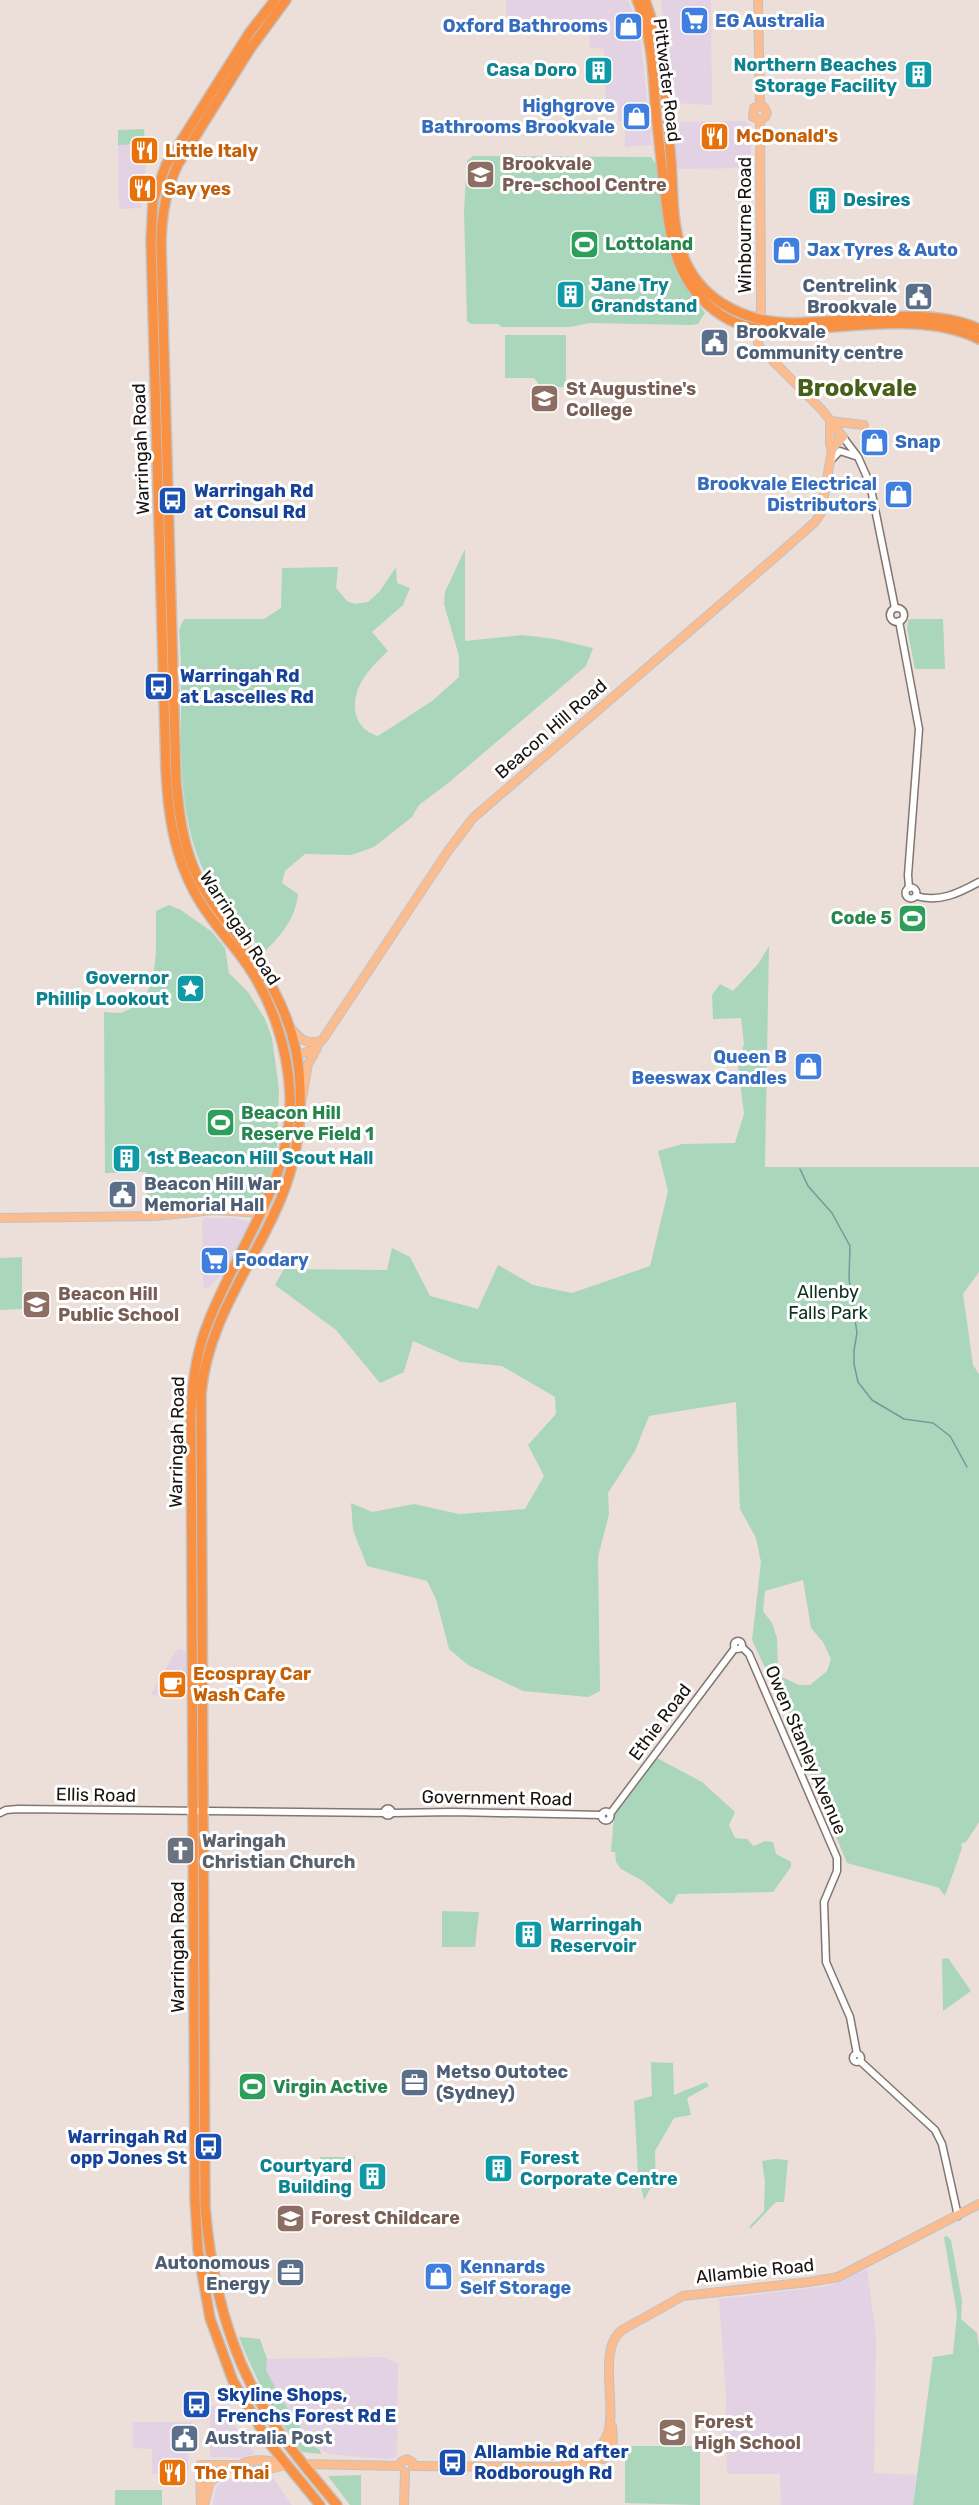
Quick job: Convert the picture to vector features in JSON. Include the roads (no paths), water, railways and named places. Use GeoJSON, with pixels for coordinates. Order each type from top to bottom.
{"type":"FeatureCollection","features":[{"type":"Feature","properties":{"kind":"highway","name":"Warringah Road"},"geometry":{"type":"LineString","coordinates":[[275,0],[250,32],[170,180],[162,216],[163,469],[159,520],[168,796],[176,847],[194,881],[208,915],[258,982],[271,1009],[286,1056],[290,1095],[290,1119],[278,1170],[261,1213],[210,1316],[193,1380],[191,1416],[198,1811],[205,2184],[209,2249],[221,2305],[243,2368],[266,2411],[303,2464],[337,2505]]}},
{"type":"Feature","properties":{"kind":"highway","name":"Warringah Road"},"geometry":{"type":"LineString","coordinates":[[212,99],[286,0]]}},
{"type":"Feature","properties":{"kind":"highway","name":"Pittwater Road"},"geometry":{"type":"LineString","coordinates":[[637,0],[645,22],[651,57],[670,236],[678,264],[687,282],[705,303],[733,321],[759,324],[923,324],[952,329],[979,339]]}},
{"type":"Feature","properties":{"kind":"highway","name":"Pittwater Road"},"geometry":{"type":"LineString","coordinates":[[645,0],[657,40],[675,216],[681,251],[691,272],[711,297],[759,324],[929,317],[955,321],[979,329]]}},
{"type":"Feature","properties":{"kind":"highway","name":"Warringah Road"},"geometry":{"type":"LineString","coordinates":[[163,469],[170,519],[176,781],[185,842],[194,881],[265,975],[288,1024],[297,1055],[300,1102],[299,1126],[291,1165],[274,1214],[222,1312],[211,1341],[203,1376],[195,2190],[200,2266],[210,2318],[233,2380],[256,2423],[320,2505]]}},
{"type":"Feature","properties":{"kind":"highway"},"geometry":{"type":"LineString","coordinates":[[159,520],[170,519]]}},
{"type":"Feature","properties":{"kind":"highway"},"geometry":{"type":"LineString","coordinates":[[286,1056],[297,1055]]}},
{"type":"Feature","properties":{"kind":"highway"},"geometry":{"type":"LineString","coordinates":[[286,2464],[303,2464]]}},
{"type":"Feature","properties":{"kind":"main road","name":"Winbourne Road"},"geometry":{"type":"LineString","coordinates":[[758,0],[760,106],[764,107],[767,113],[759,120],[759,324],[757,341],[760,348],[843,437]]}},
{"type":"Feature","properties":{"kind":"main road"},"geometry":{"type":"LineString","coordinates":[[830,421],[864,425]]}},
{"type":"Feature","properties":{"kind":"main road","name":"Beacon Hill Road"},"geometry":{"type":"LineString","coordinates":[[320,1044],[448,851],[473,818],[815,522],[823,508],[832,450],[830,421]]}},
{"type":"Feature","properties":{"kind":"main road"},"geometry":{"type":"LineString","coordinates":[[832,450],[843,437]]}},
{"type":"Feature","properties":{"kind":"main road"},"geometry":{"type":"LineString","coordinates":[[288,1024],[303,1041],[320,1044]]}},
{"type":"Feature","properties":{"kind":"main road"},"geometry":{"type":"LineString","coordinates":[[297,1055],[308,1052],[320,1044]]}},
{"type":"Feature","properties":{"kind":"main road","name":"Warringah Road"},"geometry":{"type":"LineString","coordinates":[[300,1102],[308,1064],[320,1044]]}},
{"type":"Feature","properties":{"kind":"main road"},"geometry":{"type":"LineString","coordinates":[[0,1218],[155,1216],[214,1210],[274,1214]]}},
{"type":"Feature","properties":{"kind":"main road","name":"Allambie Road"},"geometry":{"type":"LineString","coordinates":[[403,2469],[403,2460],[406,2459],[412,2462],[413,2466],[559,2467],[585,2461],[602,2452],[613,2436],[610,2423],[611,2345],[619,2332],[669,2302],[693,2294],[830,2279],[979,2204]]}},
{"type":"Feature","properties":{"kind":"main road"},"geometry":{"type":"LineString","coordinates":[[202,2505],[210,2482],[244,2462],[271,2461],[286,2464]]}},
{"type":"Feature","properties":{"kind":"main road"},"geometry":{"type":"LineString","coordinates":[[303,2464],[411,2471],[413,2466]]}},
{"type":"Feature","properties":{"kind":"main road"},"geometry":{"type":"LineString","coordinates":[[202,2505],[200,2465],[236,2466]]}},
{"type":"Feature","properties":{"kind":"main road"},"geometry":{"type":"LineString","coordinates":[[403,2469],[404,2505]]}},
{"type":"Feature","properties":{"kind":"street"},"geometry":{"type":"LineString","coordinates":[[843,437],[858,457],[872,490],[895,609],[891,615],[893,619],[899,621],[919,729],[908,875],[909,888],[906,896],[910,898],[916,896],[945,897],[962,892],[979,882]]}},
{"type":"Feature","properties":{"kind":"street"},"geometry":{"type":"LineString","coordinates":[[830,462],[840,451],[858,457]]}},
{"type":"Feature","properties":{"kind":"street","name":"Ethie Road"},"geometry":{"type":"LineString","coordinates":[[610,1814],[738,1648]]}},
{"type":"Feature","properties":{"kind":"street","name":"Owen Stanley Avenue"},"geometry":{"type":"LineString","coordinates":[[738,1648],[749,1654],[837,1858],[838,1868],[825,1899],[826,1962],[850,2017],[858,2057],[935,2130],[942,2144],[958,2216]]}},
{"type":"Feature","properties":{"kind":"street","name":"Ellis Road"},"geometry":{"type":"LineString","coordinates":[[0,1813],[18,1809],[198,1811]]}},
{"type":"Feature","properties":{"kind":"street","name":"Government Road"},"geometry":{"type":"LineString","coordinates":[[198,1811],[602,1815],[606,1812],[610,1814]]}},
{"type":"Feature","properties":{"kind":"waterway"},"geometry":{"type":"LineString","coordinates":[[800,1169],[808,1186],[832,1213],[850,1246],[849,1279],[857,1333],[854,1364],[858,1382],[872,1400],[904,1419],[933,1423],[950,1436],[967,1467]]}},
{"type":"Feature","properties":{"kind":"place","name":"EG Australia"},"geometry":{"type":"Point","coordinates":[694,21]}},
{"type":"Feature","properties":{"kind":"place","name":"Oxford Bathrooms"},"geometry":{"type":"Point","coordinates":[629,26]}},
{"type":"Feature","properties":{"kind":"place","name":"Casa Doro"},"geometry":{"type":"Point","coordinates":[598,70]}},
{"type":"Feature","properties":{"kind":"place","name":"Northern Beaches Storage Facility"},"geometry":{"type":"Point","coordinates":[918,75]}},
{"type":"Feature","properties":{"kind":"place","name":"Highgrove Bathrooms Brookvale"},"geometry":{"type":"Point","coordinates":[636,116]}},
{"type":"Feature","properties":{"kind":"place","name":"McDonald's"},"geometry":{"type":"Point","coordinates":[715,136]}},
{"type":"Feature","properties":{"kind":"place","name":"Little Italy"},"geometry":{"type":"Point","coordinates":[144,151]}},
{"type":"Feature","properties":{"kind":"place","name":"Brookvale Pre-school Centre"},"geometry":{"type":"Point","coordinates":[481,174]}},
{"type":"Feature","properties":{"kind":"place","name":"Say yes"},"geometry":{"type":"Point","coordinates":[143,189]}},
{"type":"Feature","properties":{"kind":"place","name":"Desires"},"geometry":{"type":"Point","coordinates":[822,200]}},
{"type":"Feature","properties":{"kind":"place","name":"Lottoland"},"geometry":{"type":"Point","coordinates":[584,244]}},
{"type":"Feature","properties":{"kind":"place","name":"Jax Tyres & Auto"},"geometry":{"type":"Point","coordinates":[786,250]}},
{"type":"Feature","properties":{"kind":"place","name":"Jane Try Grandstand"},"geometry":{"type":"Point","coordinates":[570,295]}},
{"type":"Feature","properties":{"kind":"place","name":"Centrelink Brookvale"},"geometry":{"type":"Point","coordinates":[918,296]}},
{"type":"Feature","properties":{"kind":"place","name":"Brookvale Community centre"},"geometry":{"type":"Point","coordinates":[715,342]}},
{"type":"Feature","properties":{"kind":"place","name":"St Augustine's College"},"geometry":{"type":"Point","coordinates":[545,399]}},
{"type":"Feature","properties":{"kind":"place","name":"Snap"},"geometry":{"type":"Point","coordinates":[874,442]}},
{"type":"Feature","properties":{"kind":"place","name":"Brookvale Electrical Distributors"},"geometry":{"type":"Point","coordinates":[898,494]}},
{"type":"Feature","properties":{"kind":"place","name":"Warringah Rd at Consul Rd"},"geometry":{"type":"Point","coordinates":[173,501]}},
{"type":"Feature","properties":{"kind":"place","name":"Warringah Rd at Lascelles Rd"},"geometry":{"type":"Point","coordinates":[159,686]}},
{"type":"Feature","properties":{"kind":"place","name":"Code 5"},"geometry":{"type":"Point","coordinates":[913,918]}},
{"type":"Feature","properties":{"kind":"place","name":"Governor Phillip Lookout"},"geometry":{"type":"Point","coordinates":[190,988]}},
{"type":"Feature","properties":{"kind":"place","name":"Queen B Beeswax Candles"},"geometry":{"type":"Point","coordinates":[808,1067]}},
{"type":"Feature","properties":{"kind":"place","name":"Beacon Hill Reserve Field 1"},"geometry":{"type":"Point","coordinates":[220,1123]}},
{"type":"Feature","properties":{"kind":"place","name":"1st Beacon Hill Scout Hall"},"geometry":{"type":"Point","coordinates":[126,1158]}},
{"type":"Feature","properties":{"kind":"place","name":"Beacon Hill War Memorial Hall"},"geometry":{"type":"Point","coordinates":[123,1194]}},
{"type":"Feature","properties":{"kind":"place","name":"Foodary"},"geometry":{"type":"Point","coordinates":[214,1260]}},
{"type":"Feature","properties":{"kind":"place","name":"Beacon Hill Public School"},"geometry":{"type":"Point","coordinates":[37,1304]}},
{"type":"Feature","properties":{"kind":"place","name":"Ecospray Car Wash Cafe"},"geometry":{"type":"Point","coordinates":[172,1684]}},
{"type":"Feature","properties":{"kind":"place","name":"Waringah Christian Church"},"geometry":{"type":"Point","coordinates":[181,1851]}},
{"type":"Feature","properties":{"kind":"place","name":"Warringah Reservoir"},"geometry":{"type":"Point","coordinates":[529,1935]}},
{"type":"Feature","properties":{"kind":"place","name":"Metso Outotec (Sydney)"},"geometry":{"type":"Point","coordinates":[415,2082]}},
{"type":"Feature","properties":{"kind":"place","name":"Virgin Active"},"geometry":{"type":"Point","coordinates":[252,2087]}},
{"type":"Feature","properties":{"kind":"place","name":"Warringah Rd opp Jones St"},"geometry":{"type":"Point","coordinates":[208,2147]}},
{"type":"Feature","properties":{"kind":"place","name":"Forest Corporate Centre"},"geometry":{"type":"Point","coordinates":[499,2168]}},
{"type":"Feature","properties":{"kind":"place","name":"Courtyard Building"},"geometry":{"type":"Point","coordinates":[373,2176]}},
{"type":"Feature","properties":{"kind":"place","name":"Forest Childcare"},"geometry":{"type":"Point","coordinates":[290,2218]}},
{"type":"Feature","properties":{"kind":"place","name":"Autonomous Energy"},"geometry":{"type":"Point","coordinates":[291,2273]}},
{"type":"Feature","properties":{"kind":"place","name":"Kennards Self Storage"},"geometry":{"type":"Point","coordinates":[439,2277]}},
{"type":"Feature","properties":{"kind":"place","name":"Skyline Shops, Frenchs Forest Rd E"},"geometry":{"type":"Point","coordinates":[196,2405]}},
{"type":"Feature","properties":{"kind":"place","name":"Forest High School"},"geometry":{"type":"Point","coordinates":[673,2432]}},
{"type":"Feature","properties":{"kind":"place","name":"Australia Post"},"geometry":{"type":"Point","coordinates":[184,2438]}},
{"type":"Feature","properties":{"kind":"place","name":"Allambie Rd after Rodborough Rd"},"geometry":{"type":"Point","coordinates":[453,2462]}},
{"type":"Feature","properties":{"kind":"place","name":"The Thai"},"geometry":{"type":"Point","coordinates":[173,2473]}},
{"type":"Feature","properties":{"kind":"district","name":"Brookvale"},"geometry":{"type":"Point","coordinates":[857,388]}},
{"type":"Feature","properties":{"kind":"park label","name":"Allenby Falls Park"},"geometry":{"type":"Point","coordinates":[828,1302]}}]}
